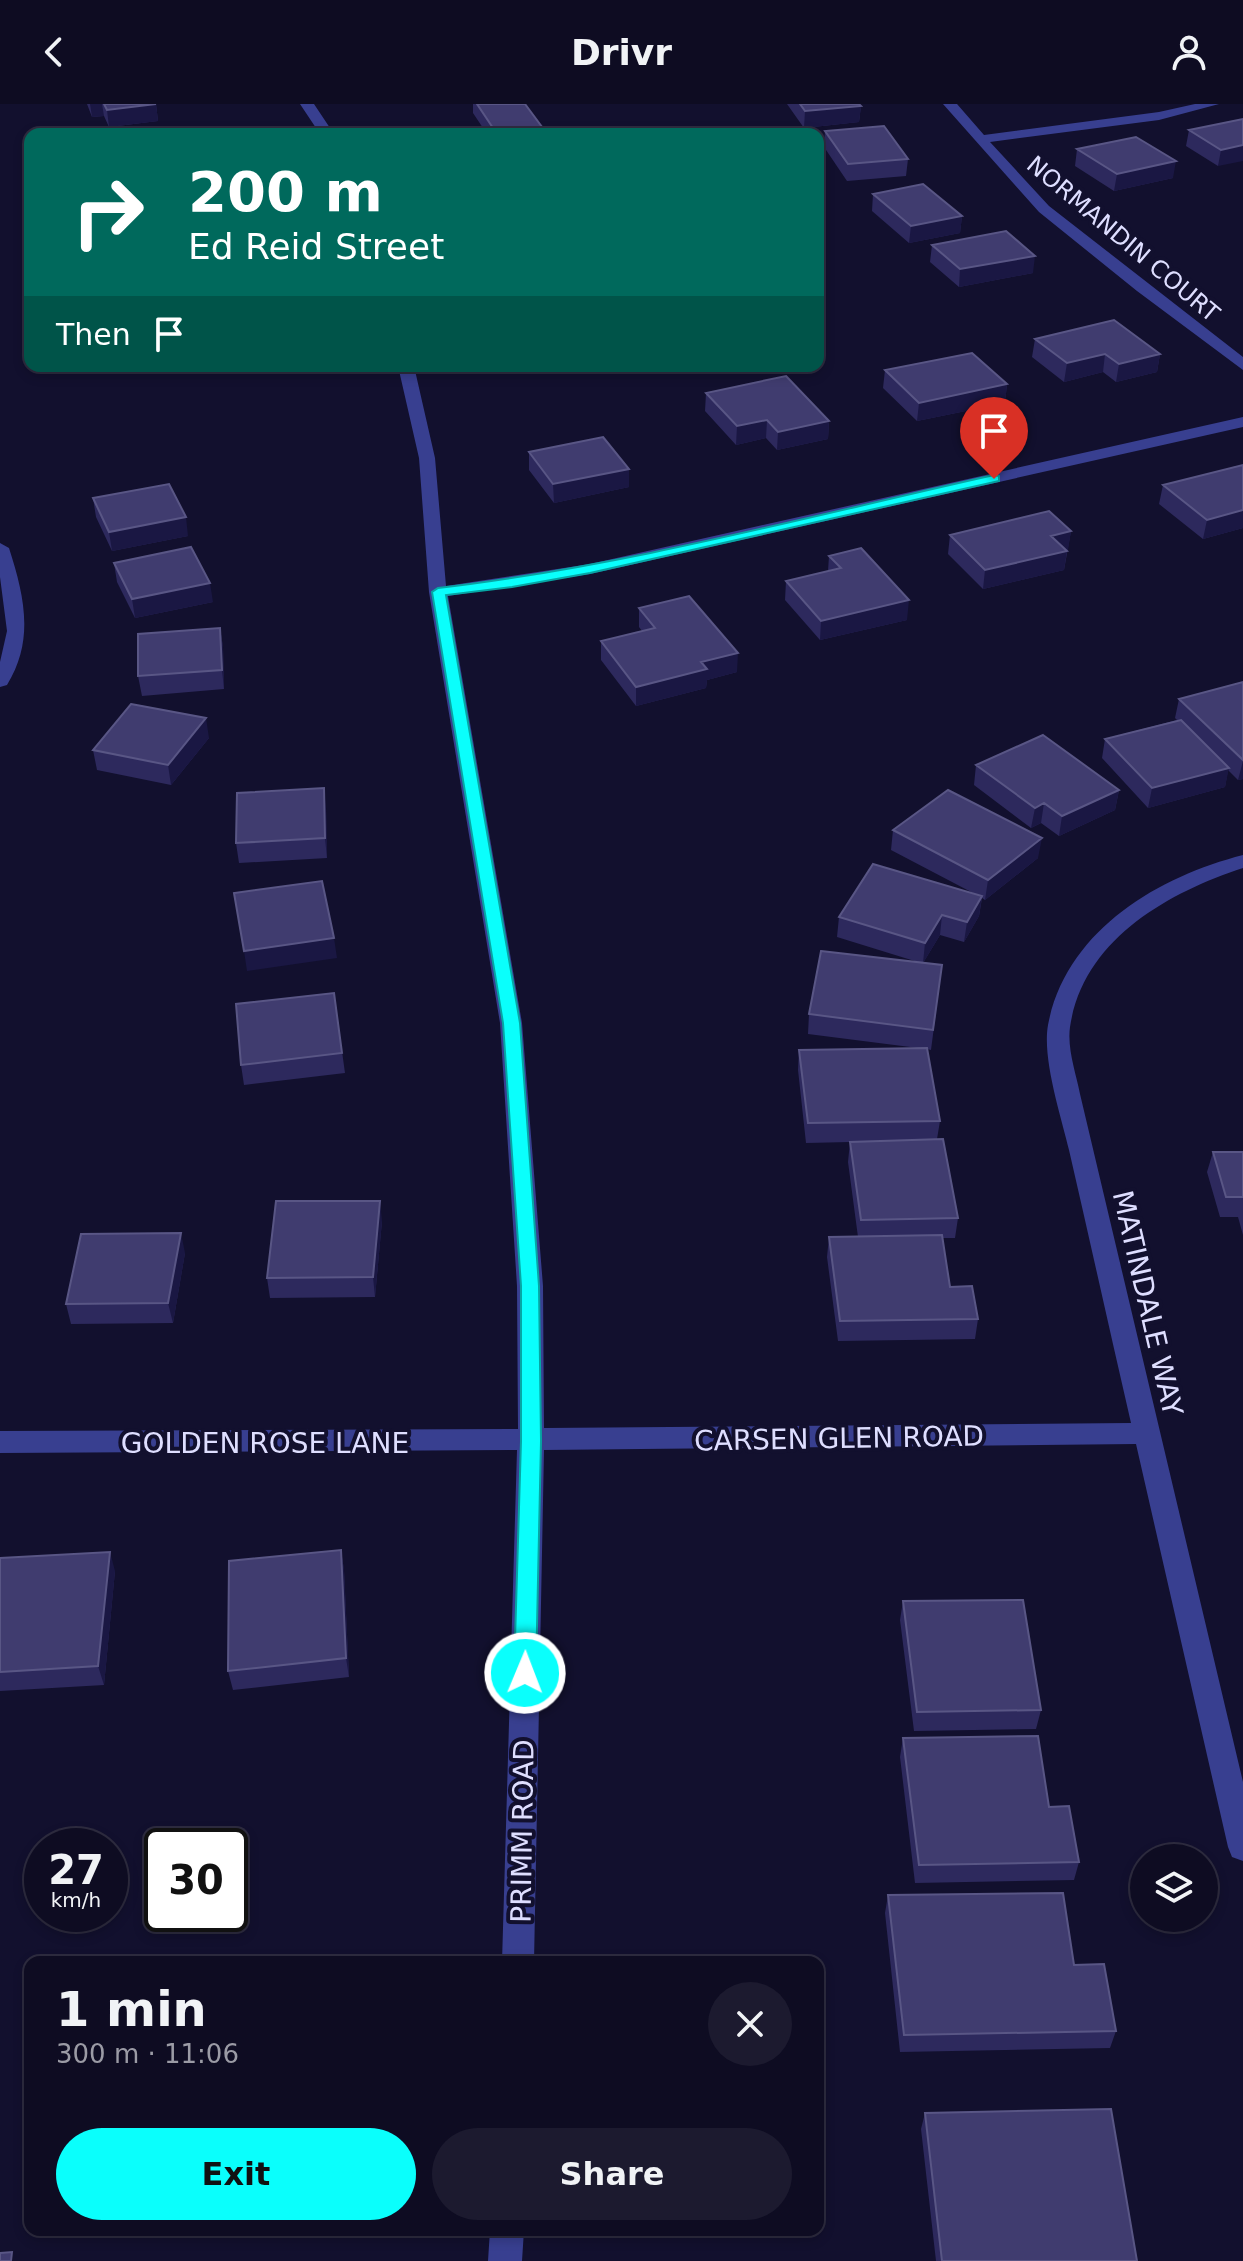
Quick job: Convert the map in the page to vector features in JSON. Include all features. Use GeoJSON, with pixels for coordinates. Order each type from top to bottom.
{"type":"FeatureCollection","features":[{"type":"Feature","properties":{"kind":"street"},"geometry":{"type":"LineString","coordinates":[[307,104],[323,128]]}},
{"type":"Feature","properties":{"kind":"street","name":"NORMANDIN COURT"},"geometry":{"type":"LineString","coordinates":[[950,104],[983,139],[1002,166],[1044,208],[1243,365]]}},
{"type":"Feature","properties":{"kind":"street"},"geometry":{"type":"LineString","coordinates":[[983,139],[1159,116],[1212,104]]}},
{"type":"Feature","properties":{"kind":"street","name":"PRIMM ROAD"},"geometry":{"type":"LineString","coordinates":[[407,372],[427,458],[438,592],[511,1023],[530,1286],[531,1441],[518,1956]]}},
{"type":"Feature","properties":{"kind":"street"},"geometry":{"type":"LineString","coordinates":[[438,592],[590,569],[1243,422]]}},
{"type":"Feature","properties":{"kind":"street"},"geometry":{"type":"LineString","coordinates":[[0,548],[16,601],[17,634],[8,668],[0,681]]}},
{"type":"Feature","properties":{"kind":"street","name":"MATINDALE WAY"},"geometry":{"type":"LineString","coordinates":[[1243,861],[1159,894],[1106,935],[1072,978],[1059,1030],[1068,1094],[1243,1847]]}},
{"type":"Feature","properties":{"kind":"street","name":"CARSEN GLEN ROAD"},"geometry":{"type":"LineString","coordinates":[[531,1441],[1147,1433]]}},
{"type":"Feature","properties":{"kind":"street","name":"GOLDEN ROSE LANE"},"geometry":{"type":"LineString","coordinates":[[0,1442],[531,1441]]}},
{"type":"Feature","properties":{"kind":"street"},"geometry":{"type":"LineString","coordinates":[[505,2261],[507,2236]]}},
{"type":"Feature","properties":{"kind":"building"},"geometry":{"type":"Polygon","coordinates":[[[104,104],[156,104],[107,110],[104,104]]]}},
{"type":"Feature","properties":{"kind":"building"},"geometry":{"type":"Polygon","coordinates":[[[477,104],[525,104],[543,128],[493,128],[477,104]]]}},
{"type":"Feature","properties":{"kind":"building"},"geometry":{"type":"Polygon","coordinates":[[[800,104],[859,104],[861,106],[805,111],[800,104]]]}},
{"type":"Feature","properties":{"kind":"building"},"geometry":{"type":"Polygon","coordinates":[[[1243,119],[1243,145],[1221,150],[1189,130],[1243,119]]]}},
{"type":"Feature","properties":{"kind":"building"},"geometry":{"type":"Polygon","coordinates":[[[884,126],[908,159],[848,164],[825,131],[884,126]]]}},
{"type":"Feature","properties":{"kind":"building"},"geometry":{"type":"Polygon","coordinates":[[[1136,137],[1176,161],[1117,174],[1077,149],[1136,137]]]}},
{"type":"Feature","properties":{"kind":"building"},"geometry":{"type":"Polygon","coordinates":[[[923,184],[962,216],[911,226],[873,194],[923,184]]]}},
{"type":"Feature","properties":{"kind":"building"},"geometry":{"type":"Polygon","coordinates":[[[1006,231],[1035,256],[960,269],[932,245],[1006,231]]]}},
{"type":"Feature","properties":{"kind":"building"},"geometry":{"type":"Polygon","coordinates":[[[1114,320],[1160,354],[1119,364],[1105,354],[1067,363],[1035,339],[1114,320]]]}},
{"type":"Feature","properties":{"kind":"building"},"geometry":{"type":"Polygon","coordinates":[[[972,353],[1007,384],[919,403],[885,370],[972,353]]]}},
{"type":"Feature","properties":{"kind":"building"},"geometry":{"type":"Polygon","coordinates":[[[786,376],[829,421],[778,432],[767,420],[737,426],[706,393],[786,376]]]}},
{"type":"Feature","properties":{"kind":"building"},"geometry":{"type":"Polygon","coordinates":[[[603,437],[629,469],[553,484],[529,452],[603,437]]]}},
{"type":"Feature","properties":{"kind":"building"},"geometry":{"type":"Polygon","coordinates":[[[1243,465],[1243,510],[1207,520],[1163,485],[1243,465]]]}},
{"type":"Feature","properties":{"kind":"building"},"geometry":{"type":"Polygon","coordinates":[[[169,484],[186,517],[109,532],[93,498],[169,484]]]}},
{"type":"Feature","properties":{"kind":"building"},"geometry":{"type":"Polygon","coordinates":[[[1049,511],[1071,531],[1051,536],[1067,551],[985,570],[950,535],[1049,511]]]}},
{"type":"Feature","properties":{"kind":"building"},"geometry":{"type":"Polygon","coordinates":[[[191,547],[210,583],[132,599],[114,563],[191,547]]]}},
{"type":"Feature","properties":{"kind":"building"},"geometry":{"type":"Polygon","coordinates":[[[861,548],[909,600],[821,621],[786,581],[841,568],[829,556],[861,548]]]}},
{"type":"Feature","properties":{"kind":"building"},"geometry":{"type":"Polygon","coordinates":[[[689,596],[738,653],[701,662],[707,669],[636,687],[601,641],[655,628],[639,608],[689,596]]]}},
{"type":"Feature","properties":{"kind":"building"},"geometry":{"type":"Polygon","coordinates":[[[220,628],[222,670],[138,676],[138,634],[220,628]]]}},
{"type":"Feature","properties":{"kind":"building"},"geometry":{"type":"Polygon","coordinates":[[[1243,682],[1243,760],[1179,699],[1243,682]]]}},
{"type":"Feature","properties":{"kind":"building"},"geometry":{"type":"Polygon","coordinates":[[[131,704],[206,718],[168,765],[93,750],[131,704]]]}},
{"type":"Feature","properties":{"kind":"building"},"geometry":{"type":"Polygon","coordinates":[[[1181,720],[1229,768],[1152,788],[1105,739],[1181,720]]]}},
{"type":"Feature","properties":{"kind":"building"},"geometry":{"type":"Polygon","coordinates":[[[1043,735],[1119,790],[1062,816],[1044,803],[1035,808],[976,765],[1043,735]]]}},
{"type":"Feature","properties":{"kind":"building"},"geometry":{"type":"Polygon","coordinates":[[[324,788],[325,838],[236,843],[237,793],[324,788]]]}},
{"type":"Feature","properties":{"kind":"building"},"geometry":{"type":"Polygon","coordinates":[[[948,790],[1042,838],[988,880],[893,830],[948,790]]]}},
{"type":"Feature","properties":{"kind":"building"},"geometry":{"type":"Polygon","coordinates":[[[873,864],[982,896],[967,922],[942,915],[925,943],[839,917],[873,864]]]}},
{"type":"Feature","properties":{"kind":"building"},"geometry":{"type":"Polygon","coordinates":[[[322,881],[334,938],[244,951],[234,893],[322,881]]]}},
{"type":"Feature","properties":{"kind":"building"},"geometry":{"type":"Polygon","coordinates":[[[821,951],[942,965],[933,1030],[809,1014],[821,951]]]}},
{"type":"Feature","properties":{"kind":"building"},"geometry":{"type":"Polygon","coordinates":[[[334,993],[342,1053],[241,1065],[236,1004],[334,993]]]}},
{"type":"Feature","properties":{"kind":"building"},"geometry":{"type":"Polygon","coordinates":[[[927,1048],[940,1121],[808,1123],[799,1050],[927,1048]]]}},
{"type":"Feature","properties":{"kind":"building"},"geometry":{"type":"Polygon","coordinates":[[[943,1139],[958,1218],[861,1220],[850,1142],[943,1139]]]}},
{"type":"Feature","properties":{"kind":"building"},"geometry":{"type":"Polygon","coordinates":[[[1213,1152],[1243,1152],[1243,1197],[1226,1197],[1213,1152]]]}},
{"type":"Feature","properties":{"kind":"building"},"geometry":{"type":"Polygon","coordinates":[[[276,1201],[380,1201],[373,1277],[267,1278],[276,1201]]]}},
{"type":"Feature","properties":{"kind":"building"},"geometry":{"type":"Polygon","coordinates":[[[181,1233],[168,1303],[66,1304],[81,1234],[181,1233]]]}},
{"type":"Feature","properties":{"kind":"building"},"geometry":{"type":"Polygon","coordinates":[[[942,1235],[950,1287],[972,1286],[978,1319],[840,1321],[829,1237],[942,1235]]]}},
{"type":"Feature","properties":{"kind":"building"},"geometry":{"type":"Polygon","coordinates":[[[341,1550],[346,1658],[228,1671],[229,1561],[341,1550]]]}},
{"type":"Feature","properties":{"kind":"building"},"geometry":{"type":"Polygon","coordinates":[[[110,1552],[98,1666],[0,1672],[0,1558],[110,1552]]]}},
{"type":"Feature","properties":{"kind":"building"},"geometry":{"type":"Polygon","coordinates":[[[1023,1600],[1041,1710],[917,1712],[903,1601],[1023,1600]]]}},
{"type":"Feature","properties":{"kind":"building"},"geometry":{"type":"Polygon","coordinates":[[[1038,1736],[1049,1807],[1069,1806],[1079,1862],[919,1865],[903,1738],[1038,1736]]]}},
{"type":"Feature","properties":{"kind":"building"},"geometry":{"type":"Polygon","coordinates":[[[1063,1893],[1074,1965],[1104,1964],[1116,2031],[904,2035],[888,1895],[1063,1893]]]}},
{"type":"Feature","properties":{"kind":"building"},"geometry":{"type":"Polygon","coordinates":[[[1111,2109],[1137,2261],[942,2261],[925,2113],[1111,2109]]]}},
{"type":"Feature","properties":{"kind":"building"},"geometry":{"type":"Polygon","coordinates":[[[12,2252],[11,2261],[0,2261],[0,2253],[12,2252]]]}},
{"type":"Feature","properties":{"kind":"route"},"geometry":{"type":"LineString","coordinates":[[525,1673],[531,1441],[530,1286],[511,1023],[438,592],[590,569],[994,479]]}}]}
